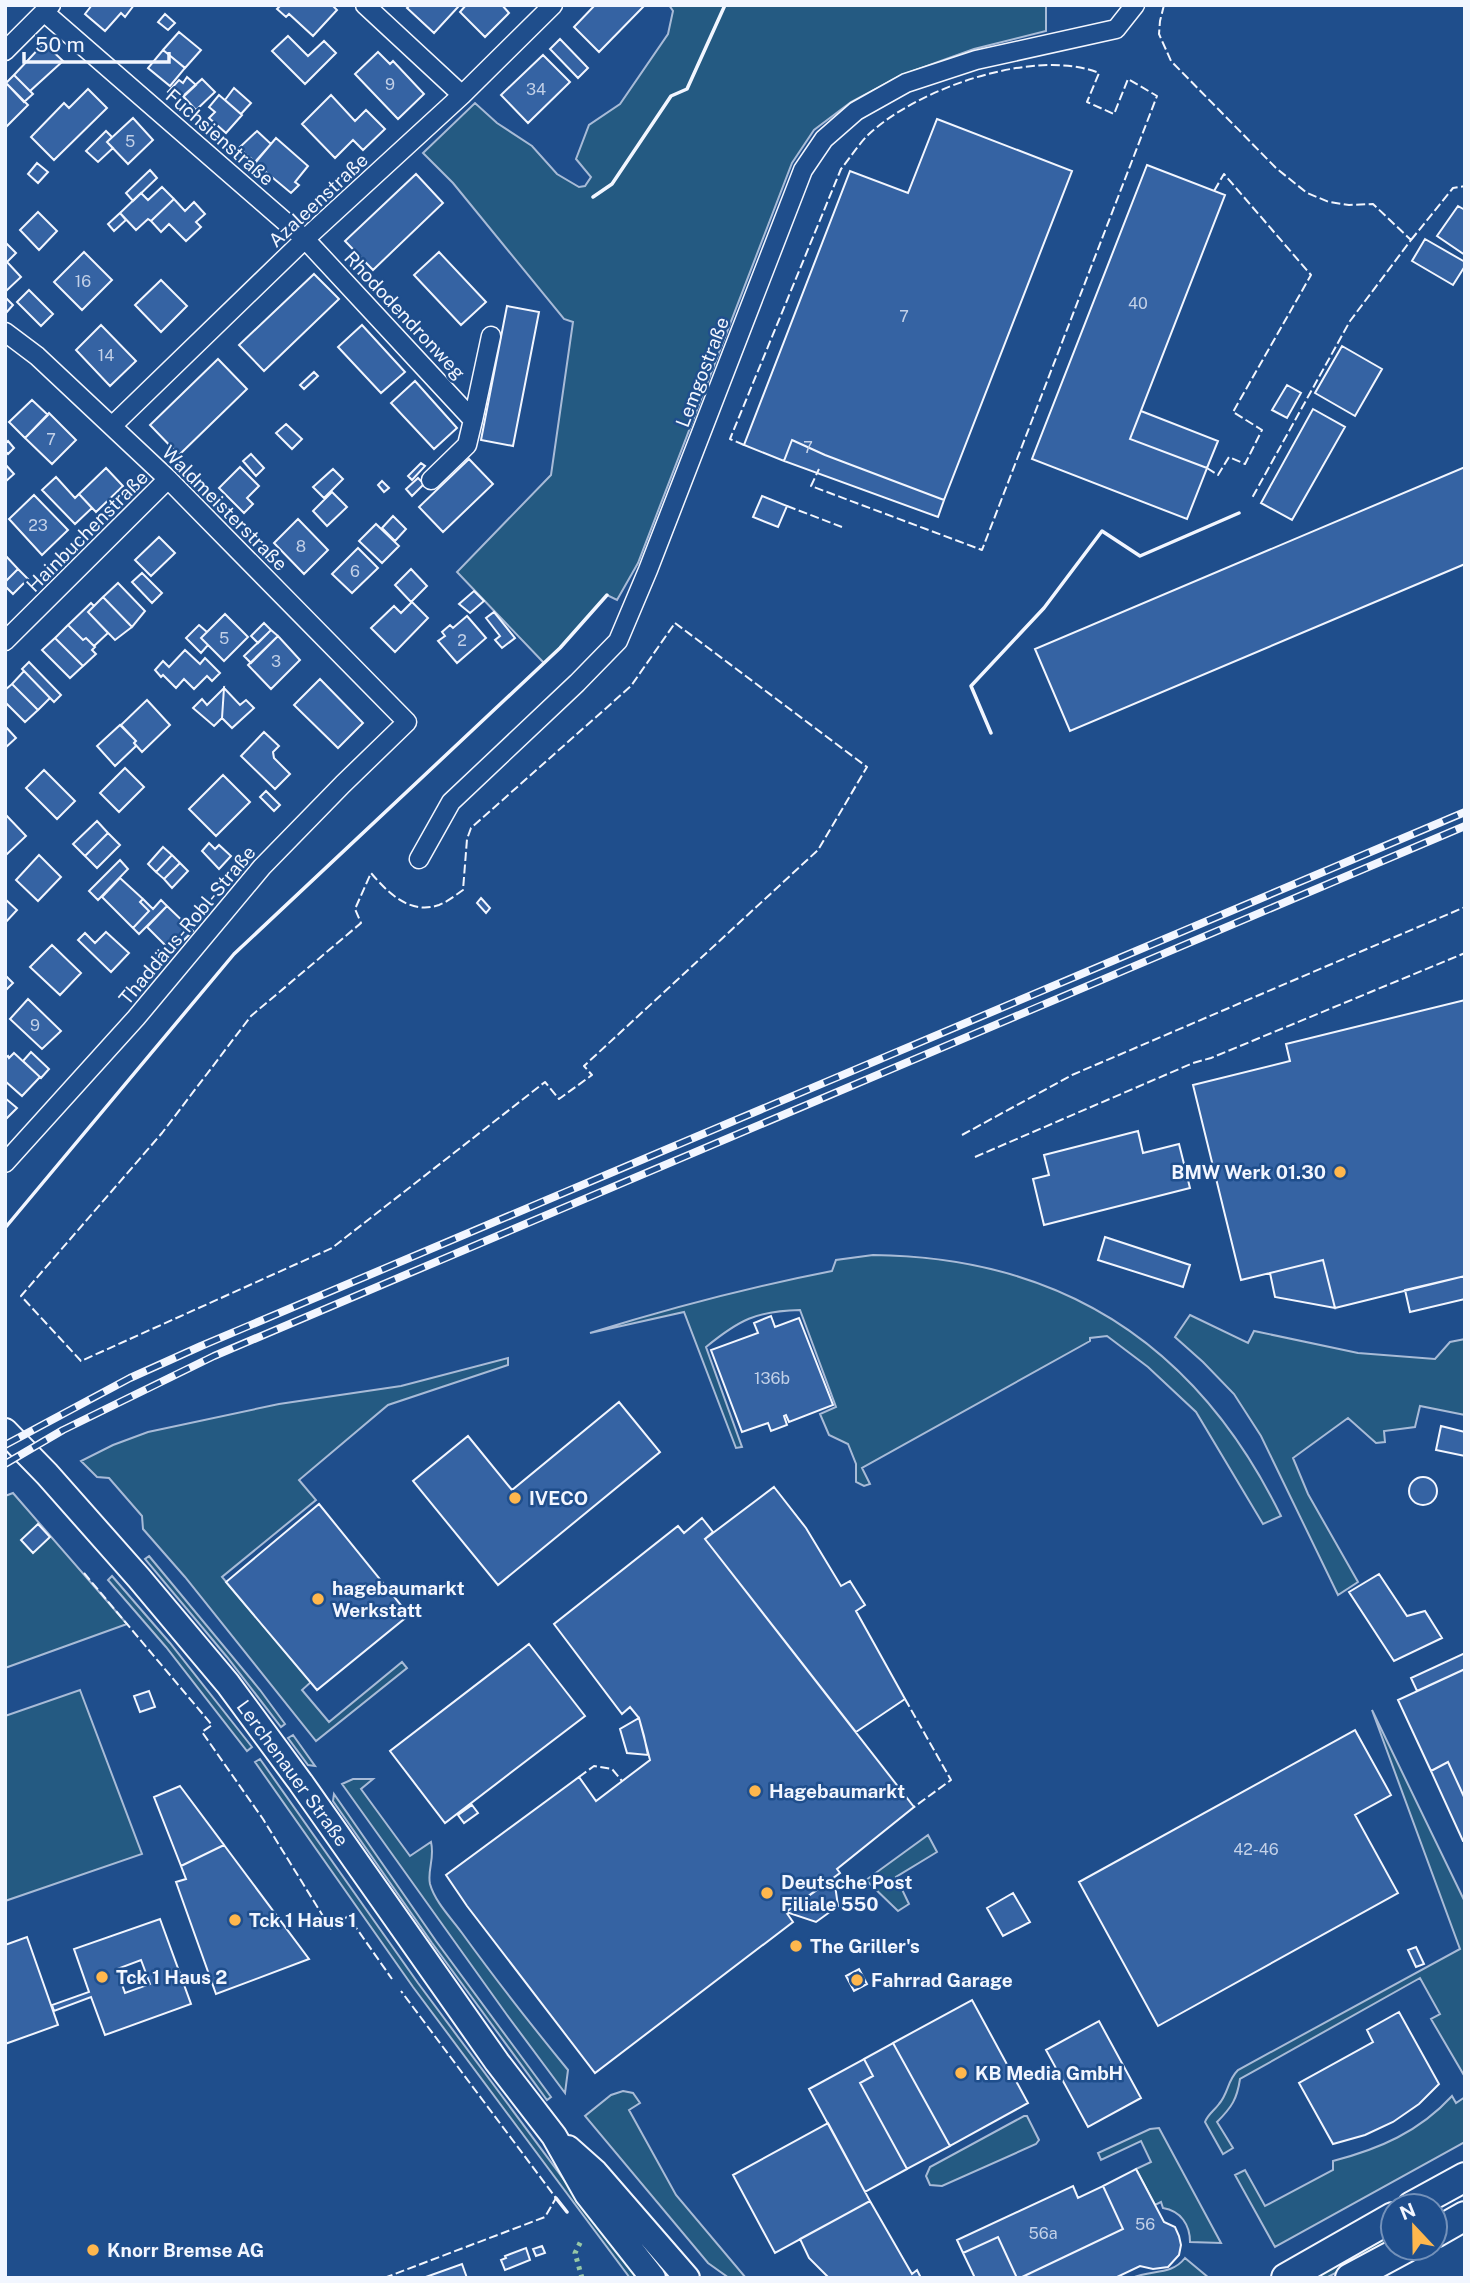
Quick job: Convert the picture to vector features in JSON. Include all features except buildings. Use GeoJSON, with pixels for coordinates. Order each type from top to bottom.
{"type":"FeatureCollection","features":[{"type":"Feature","properties":{"kind":"main road","name":"Lerchenauer Straße"},"geometry":{"type":"LineString","coordinates":[[5,1431],[93,1526],[228,1684],[497,2062],[554,2136],[587,2194],[653,2278]]}},
{"type":"Feature","properties":{"kind":"main road","name":"Lerchenauer Straße"},"geometry":{"type":"LineString","coordinates":[[554,2136],[595,2172],[687,2278]]}},
{"type":"Feature","properties":{"kind":"main road"},"geometry":{"type":"LineString","coordinates":[[1438,2192],[1465,2177]]}},
{"type":"Feature","properties":{"kind":"main road"},"geometry":{"type":"LineString","coordinates":[[1449,2225],[1465,2216]]}},
{"type":"Feature","properties":{"kind":"main road"},"geometry":{"type":"LineString","coordinates":[[1286,2278],[1379,2225]]}},
{"type":"Feature","properties":{"kind":"main road"},"geometry":{"type":"LineString","coordinates":[[1350,2278],[1380,2262]]}},
{"type":"Feature","properties":{"kind":"street"},"geometry":{"type":"LineString","coordinates":[[365,5],[462,95]]}},
{"type":"Feature","properties":{"kind":"street","name":"Azaleenstraße"},"geometry":{"type":"LineString","coordinates":[[112,426],[305,239],[462,95],[553,5]]}},
{"type":"Feature","properties":{"kind":"street","name":"Lemgostraße"},"geometry":{"type":"LineString","coordinates":[[419,859],[451,802],[618,641],[803,170],[824,139],[856,111],[906,83],[976,60],[1116,29],[1135,5]]}},
{"type":"Feature","properties":{"kind":"street"},"geometry":{"type":"LineString","coordinates":[[5,51],[48,9]]}},
{"type":"Feature","properties":{"kind":"street","name":"Fuchsienstraße"},"geometry":{"type":"LineString","coordinates":[[48,9],[305,239]]}},
{"type":"Feature","properties":{"kind":"street","name":"Rhododendronweg"},"geometry":{"type":"LineString","coordinates":[[305,239],[473,420]]}},
{"type":"Feature","properties":{"kind":"street","name":"Waldmeisterstraße"},"geometry":{"type":"LineString","coordinates":[[5,332],[37,356],[168,479],[407,722]]}},
{"type":"Feature","properties":{"kind":"street","name":"Rhododendronweg"},"geometry":{"type":"LineString","coordinates":[[431,480],[467,444],[491,336]]}},
{"type":"Feature","properties":{"kind":"street","name":"Hainbuchenstraße"},"geometry":{"type":"LineString","coordinates":[[5,641],[168,479]]}},
{"type":"Feature","properties":{"kind":"street","name":"Thaddäus-Robl-Straße"},"geometry":{"type":"LineString","coordinates":[[5,1163],[136,1018],[262,867],[343,783],[407,722]]}},
{"type":"Feature","properties":{"kind":"shaded area"},"geometry":{"type":"Polygon","coordinates":[[[669,5],[1046,5],[1046,31],[974,49],[902,75],[851,102],[814,130],[792,163],[638,563],[617,600],[607,595],[544,663],[457,572],[551,475],[573,322],[564,319],[453,183],[423,153],[475,103],[497,123],[532,146],[557,174],[579,187],[585,186],[591,177],[576,159],[589,125],[620,104],[668,34],[673,11],[669,5]]]}},
{"type":"Feature","properties":{"kind":"shaded area"},"geometry":{"type":"Polygon","coordinates":[[[873,1255],[942,1260],[1005,1273],[1064,1294],[1117,1322],[1166,1359],[1209,1404],[1247,1456],[1281,1516],[1263,1524],[1196,1412],[1148,1367],[1107,1336],[1090,1338],[1090,1341],[862,1468],[870,1484],[864,1486],[856,1482],[856,1464],[848,1444],[829,1435],[820,1414],[836,1407],[800,1310],[771,1312],[749,1319],[728,1330],[706,1347],[742,1447],[736,1448],[684,1312],[590,1333],[710,1299],[832,1271],[836,1260],[873,1255]]]}},
{"type":"Feature","properties":{"kind":"shaded area"},"geometry":{"type":"Polygon","coordinates":[[[1190,1315],[1248,1343],[1254,1331],[1358,1353],[1435,1359],[1450,1342],[1465,1339],[1465,1415],[1420,1406],[1415,1427],[1384,1431],[1385,1442],[1376,1443],[1348,1418],[1293,1458],[1308,1494],[1358,1582],[1338,1595],[1261,1436],[1234,1394],[1175,1337],[1190,1315]]]}},
{"type":"Feature","properties":{"kind":"shaded area"},"geometry":{"type":"Polygon","coordinates":[[[508,1358],[508,1365],[388,1405],[299,1480],[316,1500],[222,1577],[311,1682],[302,1690],[329,1722],[402,1662],[407,1668],[316,1741],[185,1577],[143,1529],[142,1516],[109,1478],[97,1477],[81,1461],[148,1432],[279,1404],[401,1386],[508,1358]]]}},
{"type":"Feature","properties":{"kind":"shaded area"},"geometry":{"type":"Polygon","coordinates":[[[13,1493],[127,1624],[5,1668],[5,1496],[13,1493]]]}},
{"type":"Feature","properties":{"kind":"shaded area"},"geometry":{"type":"Polygon","coordinates":[[[149,1556],[285,1724],[281,1727],[145,1559],[149,1556]]]}},
{"type":"Feature","properties":{"kind":"shaded area"},"geometry":{"type":"Polygon","coordinates":[[[112,1576],[170,1643],[252,1747],[247,1751],[166,1647],[108,1580],[112,1576]]]}},
{"type":"Feature","properties":{"kind":"shaded area"},"geometry":{"type":"Polygon","coordinates":[[[80,1690],[142,1854],[5,1901],[5,1716],[80,1690]]]}},
{"type":"Feature","properties":{"kind":"shaded area"},"geometry":{"type":"Polygon","coordinates":[[[1372,1710],[1465,1902],[1465,2077],[1431,2019],[1440,2014],[1420,1978],[1240,2079],[1233,2102],[1217,2122],[1233,2148],[1223,2154],[1205,2122],[1222,2100],[1238,2070],[1460,1949],[1372,1710]]]}},
{"type":"Feature","properties":{"kind":"shaded area"},"geometry":{"type":"Polygon","coordinates":[[[293,1735],[315,1766],[308,1765],[288,1738],[293,1735]]]}},
{"type":"Feature","properties":{"kind":"shaded area"},"geometry":{"type":"Polygon","coordinates":[[[260,1759],[418,1983],[637,2278],[630,2278],[413,1987],[255,1762],[260,1759]]]}},
{"type":"Feature","properties":{"kind":"shaded area"},"geometry":{"type":"Polygon","coordinates":[[[353,1779],[373,1779],[361,1789],[410,1856],[431,1842],[429,1879],[436,1897],[568,2070],[565,2093],[342,1784],[353,1779]]]}},
{"type":"Feature","properties":{"kind":"shaded area"},"geometry":{"type":"Polygon","coordinates":[[[334,1794],[436,1941],[551,2097],[547,2100],[432,1943],[333,1801],[334,1794]]]}},
{"type":"Feature","properties":{"kind":"shaded area"},"geometry":{"type":"Polygon","coordinates":[[[928,1835],[937,1852],[896,1877],[909,1904],[898,1911],[866,1880],[928,1835]]]}},
{"type":"Feature","properties":{"kind":"shaded area"},"geometry":{"type":"Polygon","coordinates":[[[623,2091],[633,2093],[640,2103],[629,2110],[676,2195],[746,2278],[729,2278],[708,2263],[585,2116],[611,2095],[623,2091]]]}},
{"type":"Feature","properties":{"kind":"shaded area"},"geometry":{"type":"Polygon","coordinates":[[[1452,2096],[1456,2103],[1465,2097],[1465,2142],[1275,2247],[1235,2175],[1245,2170],[1265,2206],[1333,2170],[1333,2161],[1397,2138],[1426,2120],[1452,2096]]]}},
{"type":"Feature","properties":{"kind":"shaded area"},"geometry":{"type":"Polygon","coordinates":[[[1027,2116],[1039,2140],[1036,2144],[942,2186],[930,2185],[926,2176],[930,2167],[1027,2116]]]}},
{"type":"Feature","properties":{"kind":"shaded area"},"geometry":{"type":"Polygon","coordinates":[[[1159,2128],[1221,2243],[1190,2242],[1183,2220],[1175,2212],[1163,2208],[1161,2202],[1155,2205],[1136,2169],[1151,2162],[1141,2141],[1101,2160],[1098,2153],[1150,2129],[1159,2128]]]}},
{"type":"Feature","properties":{"kind":"shaded area"},"geometry":{"type":"Polygon","coordinates":[[[1379,2241],[1379,2250],[1326,2278],[1313,2278],[1379,2241]]]}},
{"type":"Feature","properties":{"kind":"shaded area"},"geometry":{"type":"Polygon","coordinates":[[[1185,2258],[1209,2278],[1132,2278],[1167,2270],[1185,2258]]]}},
{"type":"Feature","properties":{"kind":"railway"},"geometry":{"type":"LineString","coordinates":[[5,1445],[130,1378],[201,1346],[1465,812]]}},
{"type":"Feature","properties":{"kind":"railway"},"geometry":{"type":"LineString","coordinates":[[5,1464],[63,1430],[214,1356],[1465,826]]}},
{"type":"Feature","properties":{"kind":"hedge"},"geometry":{"type":"LineString","coordinates":[[582,2239],[575,2253],[582,2278]]}},
{"type":"Feature","properties":{"kind":"fence"},"geometry":{"type":"LineString","coordinates":[[1164,5],[1159,34],[1171,61],[1276,168],[1307,193],[1329,202],[1373,204],[1411,240],[1350,321],[1252,498]]}},
{"type":"Feature","properties":{"kind":"fence"},"geometry":{"type":"LineString","coordinates":[[744,445],[730,439],[841,169],[868,135],[915,102],[945,88],[1010,69],[1043,65],[1073,66],[1099,73],[1087,102],[1114,114],[1128,79],[1157,96],[982,550],[811,486],[819,469]]}},
{"type":"Feature","properties":{"kind":"fence"},"geometry":{"type":"LineString","coordinates":[[1207,468],[1218,475],[1229,457],[1245,464],[1262,430],[1233,412],[1311,275],[1224,174],[1214,191]]}},
{"type":"Feature","properties":{"kind":"fence"},"geometry":{"type":"LineString","coordinates":[[1411,240],[1453,188],[1465,186]]}},
{"type":"Feature","properties":{"kind":"fence"},"geometry":{"type":"LineString","coordinates":[[787,506],[842,527]]}},
{"type":"Feature","properties":{"kind":"fence"},"geometry":{"type":"LineString","coordinates":[[675,623],[867,767],[818,850],[584,1066],[592,1075],[559,1099],[545,1082],[332,1248],[81,1361],[21,1296],[162,1133],[251,1016],[361,923],[355,909],[371,873],[392,895],[409,905],[419,907],[439,905],[463,890],[467,839],[471,828],[631,686],[675,623]]}},
{"type":"Feature","properties":{"kind":"fence"},"geometry":{"type":"LineString","coordinates":[[962,1135],[1072,1075],[1465,907]]}},
{"type":"Feature","properties":{"kind":"fence"},"geometry":{"type":"LineString","coordinates":[[975,1157],[1193,1063],[1211,1058],[1465,953]]}},
{"type":"Feature","properties":{"kind":"fence"},"geometry":{"type":"LineString","coordinates":[[84,1573],[212,1725],[202,1732],[263,1819],[331,1929],[348,1916],[392,1979]]}},
{"type":"Feature","properties":{"kind":"fence"},"geometry":{"type":"LineString","coordinates":[[905,1699],[951,1780],[914,1807]]}},
{"type":"Feature","properties":{"kind":"fence"},"geometry":{"type":"LineString","coordinates":[[579,1777],[594,1766],[612,1769],[622,1781]]}},
{"type":"Feature","properties":{"kind":"fence"},"geometry":{"type":"LineString","coordinates":[[384,2278],[545,2217],[556,2198],[401,1991]]}},
{"type":"Feature","properties":{"kind":"wall"},"geometry":{"type":"LineString","coordinates":[[593,197],[612,184],[671,96],[687,89],[725,5]]}},
{"type":"Feature","properties":{"kind":"wall"},"geometry":{"type":"LineString","coordinates":[[991,733],[971,686],[1044,608],[1102,531],[1140,556],[1239,513]]}},
{"type":"Feature","properties":{"kind":"wall"},"geometry":{"type":"LineString","coordinates":[[5,1228],[234,954],[560,648],[607,595]]}},
{"type":"Feature","properties":{"kind":"wall"},"geometry":{"type":"LineString","coordinates":[[556,2198],[567,2212]]}},
{"type":"Feature","properties":{"kind":"place","name":"BMW Werk 01.30"},"geometry":{"type":"Point","coordinates":[1340,1172]}},
{"type":"Feature","properties":{"kind":"place","name":"IVECO"},"geometry":{"type":"Point","coordinates":[515,1498]}},
{"type":"Feature","properties":{"kind":"place","name":"hagebaumarkt Werkstatt"},"geometry":{"type":"Point","coordinates":[318,1599]}},
{"type":"Feature","properties":{"kind":"place","name":"Hagebaumarkt"},"geometry":{"type":"Point","coordinates":[755,1791]}},
{"type":"Feature","properties":{"kind":"place","name":"Deutsche Post Filiale 550"},"geometry":{"type":"Point","coordinates":[767,1893]}},
{"type":"Feature","properties":{"kind":"place","name":"Tck 1 Haus 1"},"geometry":{"type":"Point","coordinates":[235,1920]}},
{"type":"Feature","properties":{"kind":"place","name":"The Griller's"},"geometry":{"type":"Point","coordinates":[796,1946]}},
{"type":"Feature","properties":{"kind":"place","name":"Tck 1 Haus 2"},"geometry":{"type":"Point","coordinates":[102,1977]}},
{"type":"Feature","properties":{"kind":"place","name":"Fahrrad Garage"},"geometry":{"type":"Point","coordinates":[857,1980]}},
{"type":"Feature","properties":{"kind":"place","name":"KB Media GmbH"},"geometry":{"type":"Point","coordinates":[961,2073]}},
{"type":"Feature","properties":{"kind":"place","name":"Knorr Bremse AG"},"geometry":{"type":"Point","coordinates":[93,2250]}}]}
